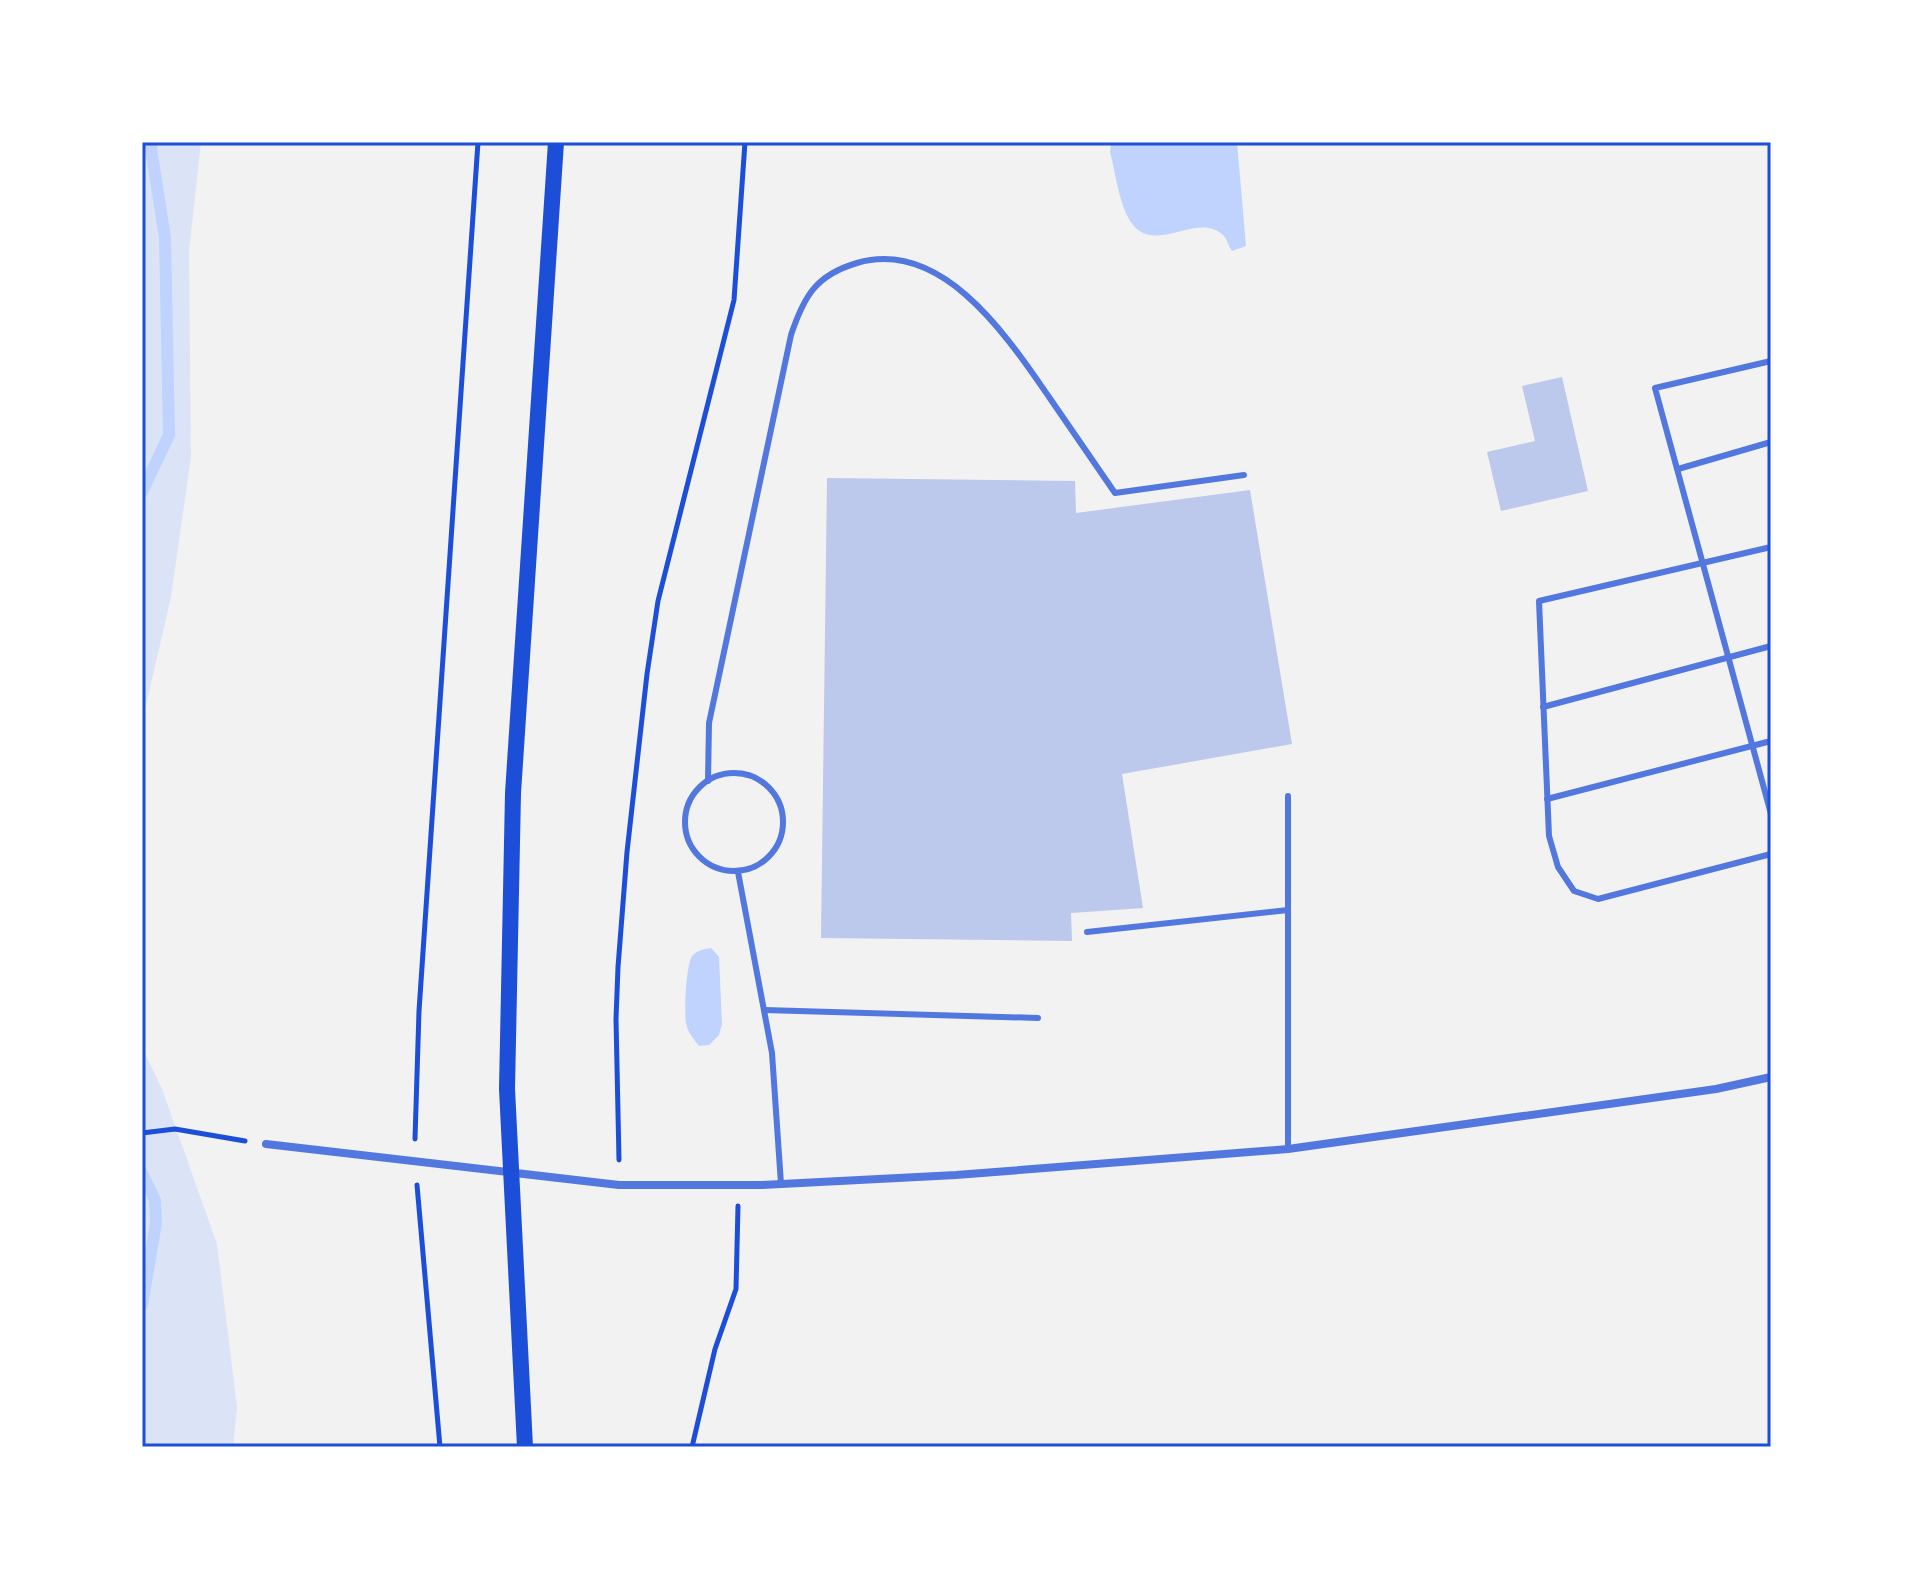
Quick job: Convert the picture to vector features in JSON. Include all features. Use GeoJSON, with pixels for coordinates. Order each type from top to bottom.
{"type":"FeatureCollection","features":[{"type":"Feature","properties":{"kind":"main road"},"geometry":{"type":"LineString","coordinates":[[525,1447],[507,1089],[513,793],[556,142]]}},
{"type":"Feature","properties":{"kind":"street"},"geometry":{"type":"LineString","coordinates":[[266,1144],[619,1185],[781,1184],[956,1175],[1288,1149],[1716,1089],[1771,1077]]}},
{"type":"Feature","properties":{"kind":"lane"},"geometry":{"type":"LineString","coordinates":[[708,781],[709,723],[791,335],[801,306],[814,286],[838,269],[864,261],[889,260],[915,264],[966,294],[1002,330],[1115,493],[1244,475]]}},
{"type":"Feature","properties":{"kind":"lane"},"geometry":{"type":"LineString","coordinates":[[1771,361],[1655,388],[1771,814]]}},
{"type":"Feature","properties":{"kind":"lane"},"geometry":{"type":"LineString","coordinates":[[1678,469],[1771,442]]}},
{"type":"Feature","properties":{"kind":"lane"},"geometry":{"type":"LineString","coordinates":[[1771,547],[1539,601],[1549,836],[1558,867],[1574,891],[1598,899],[1771,854]]}},
{"type":"Feature","properties":{"kind":"lane"},"geometry":{"type":"LineString","coordinates":[[1543,707],[1771,646]]}},
{"type":"Feature","properties":{"kind":"lane"},"geometry":{"type":"LineString","coordinates":[[1547,799],[1771,741]]}},
{"type":"Feature","properties":{"kind":"lane"},"geometry":{"type":"LineString","coordinates":[[742,773],[764,783],[779,801],[784,824],[777,847],[761,864],[738,872],[715,868],[696,854],[686,832],[687,809],[698,788],[719,775],[742,773]]}},
{"type":"Feature","properties":{"kind":"lane"},"geometry":{"type":"LineString","coordinates":[[1288,796],[1288,1149]]}},
{"type":"Feature","properties":{"kind":"lane"},"geometry":{"type":"LineString","coordinates":[[738,872],[772,1053],[781,1184]]}},
{"type":"Feature","properties":{"kind":"lane"},"geometry":{"type":"LineString","coordinates":[[1087,932],[1288,910]]}},
{"type":"Feature","properties":{"kind":"lane"},"geometry":{"type":"LineString","coordinates":[[764,1010],[1038,1018]]}},
{"type":"Feature","properties":{"kind":"path"},"geometry":{"type":"LineString","coordinates":[[440,1447],[414,1160],[419,1011],[478,142]]}},
{"type":"Feature","properties":{"kind":"path"},"geometry":{"type":"LineString","coordinates":[[619,1185],[618,967],[647,674],[658,601],[734,300],[745,142]]}},
{"type":"Feature","properties":{"kind":"path"},"geometry":{"type":"LineString","coordinates":[[142,1133],[175,1129],[266,1144]]}},
{"type":"Feature","properties":{"kind":"path"},"geometry":{"type":"LineString","coordinates":[[692,1447],[715,1349],[736,1289],[738,1185]]}},
{"type":"Feature","properties":{"kind":"shaded area"},"geometry":{"type":"Polygon","coordinates":[[[142,142],[201,142],[189,252],[191,457],[171,597],[142,723],[142,142]]]}},
{"type":"Feature","properties":{"kind":"shaded area"},"geometry":{"type":"Polygon","coordinates":[[[142,1047],[162,1089],[217,1244],[237,1407],[233,1447],[142,1447],[142,1047]]]}},
{"type":"Feature","properties":{"kind":"water"},"geometry":{"type":"Polygon","coordinates":[[[1111,142],[1237,142],[1246,246],[1232,251],[1223,235],[1202,227],[1165,235],[1143,233],[1133,225],[1124,209],[1110,152],[1111,142]]]}},
{"type":"Feature","properties":{"kind":"water"},"geometry":{"type":"Polygon","coordinates":[[[711,948],[719,957],[722,1024],[719,1035],[709,1045],[699,1046],[686,1023],[687,977],[693,955],[711,948]]]}},
{"type":"Feature","properties":{"kind":"building"},"geometry":{"type":"Polygon","coordinates":[[[1562,377],[1588,491],[1501,511],[1487,452],[1535,441],[1522,386],[1562,377]]]}},
{"type":"Feature","properties":{"kind":"building"},"geometry":{"type":"Polygon","coordinates":[[[827,478],[1075,481],[1076,513],[1250,490],[1292,744],[1122,774],[1143,908],[1071,913],[1072,941],[821,938],[827,478]]]}},
{"type":"Feature","properties":{"kind":"waterway"},"geometry":{"type":"LineString","coordinates":[[142,492],[169,435],[165,238],[150,142]]}},
{"type":"Feature","properties":{"kind":"waterway"},"geometry":{"type":"LineString","coordinates":[[142,1173],[155,1200],[156,1223],[142,1305]]}}]}
